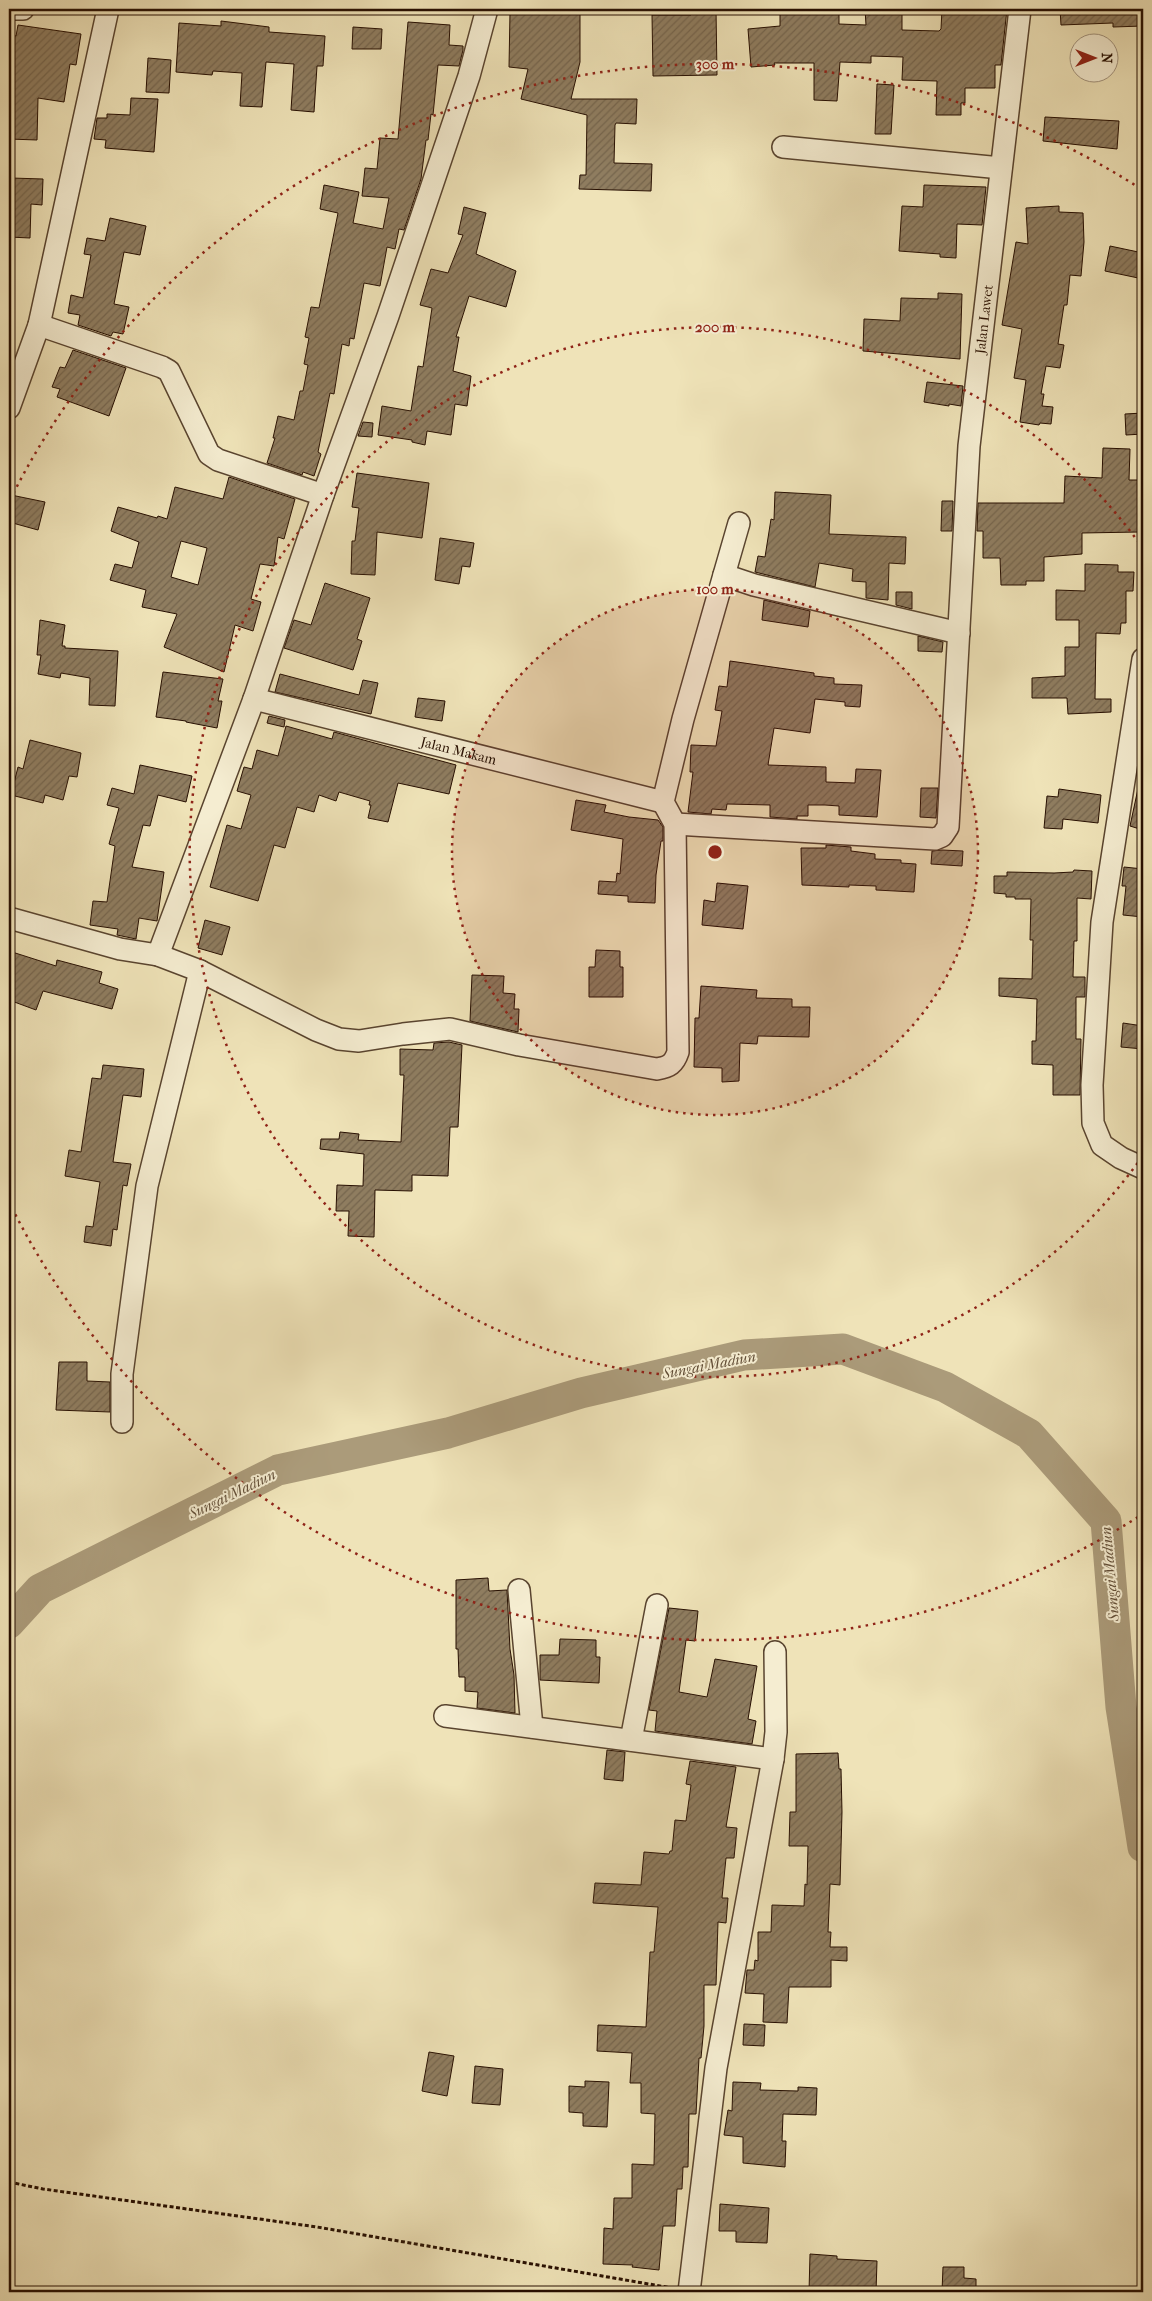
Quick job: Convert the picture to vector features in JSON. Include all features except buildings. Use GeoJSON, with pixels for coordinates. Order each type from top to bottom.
{"type":"FeatureCollection","features":[{"type":"Feature","properties":{"kind":"street"},"geometry":{"type":"LineString","coordinates":[[9,9],[23,9]]}},
{"type":"Feature","properties":{"kind":"street"},"geometry":{"type":"LineString","coordinates":[[9,408],[38,325],[108,9]]}},
{"type":"Feature","properties":{"kind":"street"},"geometry":{"type":"LineString","coordinates":[[158,955],[254,699],[322,495],[388,316],[466,86],[487,9]]}},
{"type":"Feature","properties":{"kind":"street","name":"Jalan Lawet"},"geometry":{"type":"LineString","coordinates":[[674,824],[935,839],[942,836],[948,827],[969,446],[1020,9]]}},
{"type":"Feature","properties":{"kind":"street"},"geometry":{"type":"LineString","coordinates":[[783,147],[1001,168]]}},
{"type":"Feature","properties":{"kind":"street"},"geometry":{"type":"LineString","coordinates":[[38,325],[162,367],[169,372],[209,454],[218,460],[322,495]]}},
{"type":"Feature","properties":{"kind":"street"},"geometry":{"type":"LineString","coordinates":[[9,918],[120,949],[158,955],[200,971],[316,1030],[339,1039],[358,1041],[403,1034],[450,1030],[657,1069],[669,1067],[675,1061],[678,1052],[674,824],[663,802],[683,719],[739,523]]}},
{"type":"Feature","properties":{"kind":"street"},"geometry":{"type":"LineString","coordinates":[[724,575],[754,584],[958,633]]}},
{"type":"Feature","properties":{"kind":"street"},"geometry":{"type":"LineString","coordinates":[[1143,659],[1135,761],[1102,922],[1092,1085],[1093,1123],[1102,1145],[1121,1158],[1143,1168]]}},
{"type":"Feature","properties":{"kind":"street","name":"Jalan Makam"},"geometry":{"type":"LineString","coordinates":[[254,699],[663,802]]}},
{"type":"Feature","properties":{"kind":"street"},"geometry":{"type":"LineString","coordinates":[[122,1422],[122,1374],[147,1186],[200,971]]}},
{"type":"Feature","properties":{"kind":"street"},"geometry":{"type":"LineString","coordinates":[[519,1590],[532,1727]]}},
{"type":"Feature","properties":{"kind":"street"},"geometry":{"type":"LineString","coordinates":[[631,1740],[657,1605]]}},
{"type":"Feature","properties":{"kind":"street"},"geometry":{"type":"LineString","coordinates":[[693,2292],[716,2068],[773,1759],[776,1732],[775,1652]]}},
{"type":"Feature","properties":{"kind":"street"},"geometry":{"type":"LineString","coordinates":[[445,1716],[773,1759]]}},
{"type":"Feature","properties":{"kind":"path"},"geometry":{"type":"LineString","coordinates":[[9,2182],[43,2189],[317,2227],[693,2292]]}},
{"type":"Feature","properties":{"kind":"waterway","name":"Sungai Madiun"},"geometry":{"type":"LineString","coordinates":[[9,1623],[40,1589],[278,1470],[448,1433],[581,1393],[744,1355],[843,1349],[945,1387],[1029,1434],[1106,1521],[1121,1707],[1143,1847]]}}]}
